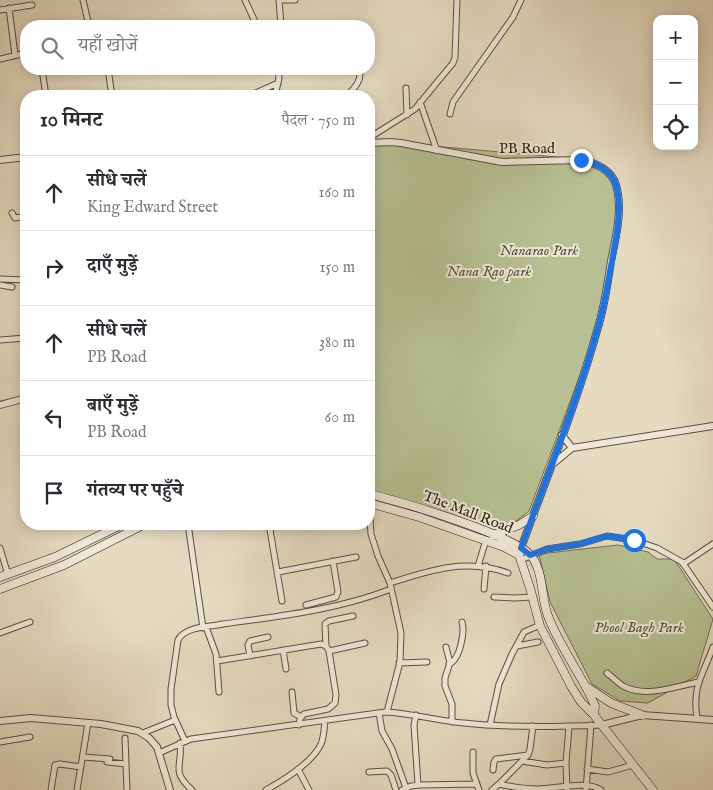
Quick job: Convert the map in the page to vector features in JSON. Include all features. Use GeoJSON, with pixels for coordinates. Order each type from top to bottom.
{"type":"FeatureCollection","features":[{"type":"Feature","properties":{"kind":"main road","name":"The Mall Road"},"geometry":{"type":"LineString","coordinates":[[375,496],[428,510],[493,535],[520,554]]}},
{"type":"Feature","properties":{"kind":"main road","name":"The Mall Road"},"geometry":{"type":"LineString","coordinates":[[375,505],[486,540],[520,554],[530,555]]}},
{"type":"Feature","properties":{"kind":"main road"},"geometry":{"type":"LineString","coordinates":[[493,535],[519,525],[533,516]]}},
{"type":"Feature","properties":{"kind":"main road"},"geometry":{"type":"LineString","coordinates":[[4,576],[55,557],[111,530]]}},
{"type":"Feature","properties":{"kind":"main road"},"geometry":{"type":"LineString","coordinates":[[0,589],[59,567],[133,530]]}},
{"type":"Feature","properties":{"kind":"main road"},"geometry":{"type":"LineString","coordinates":[[520,554],[540,625],[571,686],[581,702],[602,725],[650,789]]}},
{"type":"Feature","properties":{"kind":"main road"},"geometry":{"type":"LineString","coordinates":[[530,555],[536,567],[547,614],[586,686],[595,706],[594,715]]}},
{"type":"Feature","properties":{"kind":"main road"},"geometry":{"type":"LineString","coordinates":[[586,686],[611,703],[642,715]]}},
{"type":"Feature","properties":{"kind":"street"},"geometry":{"type":"LineString","coordinates":[[83,0],[88,20]]}},
{"type":"Feature","properties":{"kind":"street"},"geometry":{"type":"LineString","coordinates":[[244,0],[254,20]]}},
{"type":"Feature","properties":{"kind":"street"},"geometry":{"type":"LineString","coordinates":[[281,20],[280,0],[294,0]]}},
{"type":"Feature","properties":{"kind":"street"},"geometry":{"type":"LineString","coordinates":[[375,134],[407,115],[451,67],[456,49],[457,0]]}},
{"type":"Feature","properties":{"kind":"street"},"geometry":{"type":"LineString","coordinates":[[450,114],[453,102],[513,17],[521,0]]}},
{"type":"Feature","properties":{"kind":"street"},"geometry":{"type":"LineString","coordinates":[[0,10],[32,5]]}},
{"type":"Feature","properties":{"kind":"street"},"geometry":{"type":"LineString","coordinates":[[9,8],[15,55]]}},
{"type":"Feature","properties":{"kind":"street"},"geometry":{"type":"LineString","coordinates":[[0,58],[20,54]]}},
{"type":"Feature","properties":{"kind":"street"},"geometry":{"type":"LineString","coordinates":[[43,75],[45,90]]}},
{"type":"Feature","properties":{"kind":"street"},"geometry":{"type":"LineString","coordinates":[[109,75],[111,90]]}},
{"type":"Feature","properties":{"kind":"street"},"geometry":{"type":"LineString","coordinates":[[276,90],[279,75]]}},
{"type":"Feature","properties":{"kind":"street"},"geometry":{"type":"LineString","coordinates":[[353,90],[361,75]]}},
{"type":"Feature","properties":{"kind":"street"},"geometry":{"type":"LineString","coordinates":[[262,90],[278,83]]}},
{"type":"Feature","properties":{"kind":"street"},"geometry":{"type":"LineString","coordinates":[[406,88],[407,115]]}},
{"type":"Feature","properties":{"kind":"street"},"geometry":{"type":"LineString","coordinates":[[420,102],[437,151]]}},
{"type":"Feature","properties":{"kind":"street","name":"PB Road"},"geometry":{"type":"LineString","coordinates":[[375,143],[390,142],[502,162],[581,160],[591,162],[605,169],[616,184],[618,222],[608,286],[597,332],[520,554]]}},
{"type":"Feature","properties":{"kind":"street"},"geometry":{"type":"LineString","coordinates":[[0,160],[20,158]]}},
{"type":"Feature","properties":{"kind":"street"},"geometry":{"type":"LineString","coordinates":[[12,213],[15,218],[20,217]]}},
{"type":"Feature","properties":{"kind":"street"},"geometry":{"type":"LineString","coordinates":[[0,279],[20,280]]}},
{"type":"Feature","properties":{"kind":"street"},"geometry":{"type":"LineString","coordinates":[[0,285],[12,287]]}},
{"type":"Feature","properties":{"kind":"street"},"geometry":{"type":"LineString","coordinates":[[0,340],[20,338]]}},
{"type":"Feature","properties":{"kind":"street"},"geometry":{"type":"LineString","coordinates":[[0,405],[20,400]]}},
{"type":"Feature","properties":{"kind":"street"},"geometry":{"type":"LineString","coordinates":[[552,465],[572,448],[713,426]]}},
{"type":"Feature","properties":{"kind":"street"},"geometry":{"type":"LineString","coordinates":[[562,435],[572,448]]}},
{"type":"Feature","properties":{"kind":"street"},"geometry":{"type":"LineString","coordinates":[[189,530],[205,627],[215,649],[217,660],[218,692]]}},
{"type":"Feature","properties":{"kind":"street"},"geometry":{"type":"LineString","coordinates":[[270,530],[282,601]]}},
{"type":"Feature","properties":{"kind":"street"},"geometry":{"type":"LineString","coordinates":[[371,530],[378,556],[390,586],[401,634],[399,664],[387,712]]}},
{"type":"Feature","properties":{"kind":"street"},"geometry":{"type":"LineString","coordinates":[[530,555],[547,549],[572,546],[607,536],[634,540],[676,558],[683,564],[713,606]]}},
{"type":"Feature","properties":{"kind":"street"},"geometry":{"type":"LineString","coordinates":[[478,566],[486,540]]}},
{"type":"Feature","properties":{"kind":"street"},"geometry":{"type":"LineString","coordinates":[[683,564],[713,544]]}},
{"type":"Feature","properties":{"kind":"street"},"geometry":{"type":"LineString","coordinates":[[0,548],[4,576]]}},
{"type":"Feature","properties":{"kind":"street"},"geometry":{"type":"LineString","coordinates":[[55,557],[59,567]]}},
{"type":"Feature","properties":{"kind":"street"},"geometry":{"type":"LineString","coordinates":[[278,572],[356,557]]}},
{"type":"Feature","properties":{"kind":"street"},"geometry":{"type":"LineString","coordinates":[[306,604],[336,597],[338,592],[333,561]]}},
{"type":"Feature","properties":{"kind":"street"},"geometry":{"type":"LineString","coordinates":[[484,589],[486,566]]}},
{"type":"Feature","properties":{"kind":"street"},"geometry":{"type":"LineString","coordinates":[[192,790],[182,780],[178,772],[182,742],[172,712],[170,699],[178,640],[186,632],[205,627],[320,610],[358,601],[390,586],[447,567],[486,566],[508,572]]}},
{"type":"Feature","properties":{"kind":"street"},"geometry":{"type":"LineString","coordinates":[[494,597],[532,597]]}},
{"type":"Feature","properties":{"kind":"street"},"geometry":{"type":"LineString","coordinates":[[299,724],[301,717],[306,713],[328,709],[335,703],[336,695],[327,649],[325,624],[329,621],[353,616]]}},
{"type":"Feature","properties":{"kind":"street"},"geometry":{"type":"LineString","coordinates":[[0,634],[30,622]]}},
{"type":"Feature","properties":{"kind":"street"},"geometry":{"type":"LineString","coordinates":[[449,664],[455,661],[463,636],[462,622]]}},
{"type":"Feature","properties":{"kind":"street"},"geometry":{"type":"LineString","coordinates":[[490,725],[499,684],[508,662],[524,632],[540,625]]}},
{"type":"Feature","properties":{"kind":"street"},"geometry":{"type":"LineString","coordinates":[[250,656],[248,645],[250,641],[268,637]]}},
{"type":"Feature","properties":{"kind":"street"},"geometry":{"type":"LineString","coordinates":[[517,646],[538,642]]}},
{"type":"Feature","properties":{"kind":"street"},"geometry":{"type":"LineString","coordinates":[[217,660],[321,644],[327,649],[365,643]]}},
{"type":"Feature","properties":{"kind":"street"},"geometry":{"type":"LineString","coordinates":[[446,647],[449,664],[444,682],[452,704],[452,722]]}},
{"type":"Feature","properties":{"kind":"street"},"geometry":{"type":"LineString","coordinates":[[697,718],[695,705],[698,682],[713,647]]}},
{"type":"Feature","properties":{"kind":"street"},"geometry":{"type":"LineString","coordinates":[[283,650],[286,669]]}},
{"type":"Feature","properties":{"kind":"street"},"geometry":{"type":"LineString","coordinates":[[399,664],[427,662]]}},
{"type":"Feature","properties":{"kind":"street"},"geometry":{"type":"LineString","coordinates":[[607,673],[622,685],[641,691],[698,682]]}},
{"type":"Feature","properties":{"kind":"street"},"geometry":{"type":"LineString","coordinates":[[292,692],[294,712],[301,717]]}},
{"type":"Feature","properties":{"kind":"street"},"geometry":{"type":"LineString","coordinates":[[159,753],[182,742],[387,712],[452,722],[569,727],[602,725],[642,715],[713,720]]}},
{"type":"Feature","properties":{"kind":"street"},"geometry":{"type":"LineString","coordinates":[[379,713],[382,731],[392,749],[404,789],[418,785],[456,783],[477,787],[473,773],[473,752]]}},
{"type":"Feature","properties":{"kind":"street"},"geometry":{"type":"LineString","coordinates":[[416,715],[414,725],[418,785]]}},
{"type":"Feature","properties":{"kind":"street"},"geometry":{"type":"LineString","coordinates":[[0,721],[31,718],[88,722],[128,728],[143,733],[154,742],[169,789]]}},
{"type":"Feature","properties":{"kind":"street"},"geometry":{"type":"LineString","coordinates":[[143,733],[175,720]]}},
{"type":"Feature","properties":{"kind":"street"},"geometry":{"type":"LineString","coordinates":[[266,790],[275,788],[320,747],[325,721]]}},
{"type":"Feature","properties":{"kind":"street"},"geometry":{"type":"LineString","coordinates":[[77,790],[88,722]]}},
{"type":"Feature","properties":{"kind":"street"},"geometry":{"type":"LineString","coordinates":[[586,788],[591,725]]}},
{"type":"Feature","properties":{"kind":"street"},"geometry":{"type":"LineString","coordinates":[[492,790],[528,755],[534,726]]}},
{"type":"Feature","properties":{"kind":"street"},"geometry":{"type":"LineString","coordinates":[[566,788],[569,727]]}},
{"type":"Feature","properties":{"kind":"street"},"geometry":{"type":"LineString","coordinates":[[0,742],[30,737]]}},
{"type":"Feature","properties":{"kind":"street"},"geometry":{"type":"LineString","coordinates":[[125,738],[127,790]]}},
{"type":"Feature","properties":{"kind":"street"},"geometry":{"type":"LineString","coordinates":[[493,770],[496,759],[528,755]]}},
{"type":"Feature","properties":{"kind":"street"},"geometry":{"type":"LineString","coordinates":[[83,756],[126,764]]}},
{"type":"Feature","properties":{"kind":"street"},"geometry":{"type":"LineString","coordinates":[[522,761],[547,765],[566,763]]}},
{"type":"Feature","properties":{"kind":"street"},"geometry":{"type":"LineString","coordinates":[[51,790],[54,765],[81,767]]}},
{"type":"Feature","properties":{"kind":"street"},"geometry":{"type":"LineString","coordinates":[[587,769],[608,772],[633,765]]}},
{"type":"Feature","properties":{"kind":"street"},"geometry":{"type":"LineString","coordinates":[[298,769],[309,790]]}},
{"type":"Feature","properties":{"kind":"street"},"geometry":{"type":"LineString","coordinates":[[369,772],[387,771],[391,775],[396,790]]}},
{"type":"Feature","properties":{"kind":"street"},"geometry":{"type":"LineString","coordinates":[[498,784],[517,789],[595,787],[601,790]]}},
{"type":"Feature","properties":{"kind":"green space","name":"Nana Rao park"},"geometry":{"type":"Polygon","coordinates":[[[375,142],[591,160],[616,181],[618,236],[600,322],[529,511],[511,525],[493,531],[375,499],[375,142]]]}},
{"type":"Feature","properties":{"kind":"green space","name":"Phool Bagh Park"},"geometry":{"type":"Polygon","coordinates":[[[618,545],[648,552],[657,559],[674,559],[713,619],[696,676],[648,703],[620,701],[592,684],[550,602],[539,554],[618,545]]]}},
{"type":"Feature","properties":{"kind":"route"},"geometry":{"type":"LineString","coordinates":[[581,160],[599,165],[605,169],[616,184],[618,222],[615,242],[608,286],[599,324],[574,402],[521,548],[530,555],[547,549],[572,546],[607,536],[634,540]]}},
{"type":"Feature","properties":{"kind":"park label","name":"Nanarao Park"},"geometry":{"type":"Point","coordinates":[539,250]}}]}
